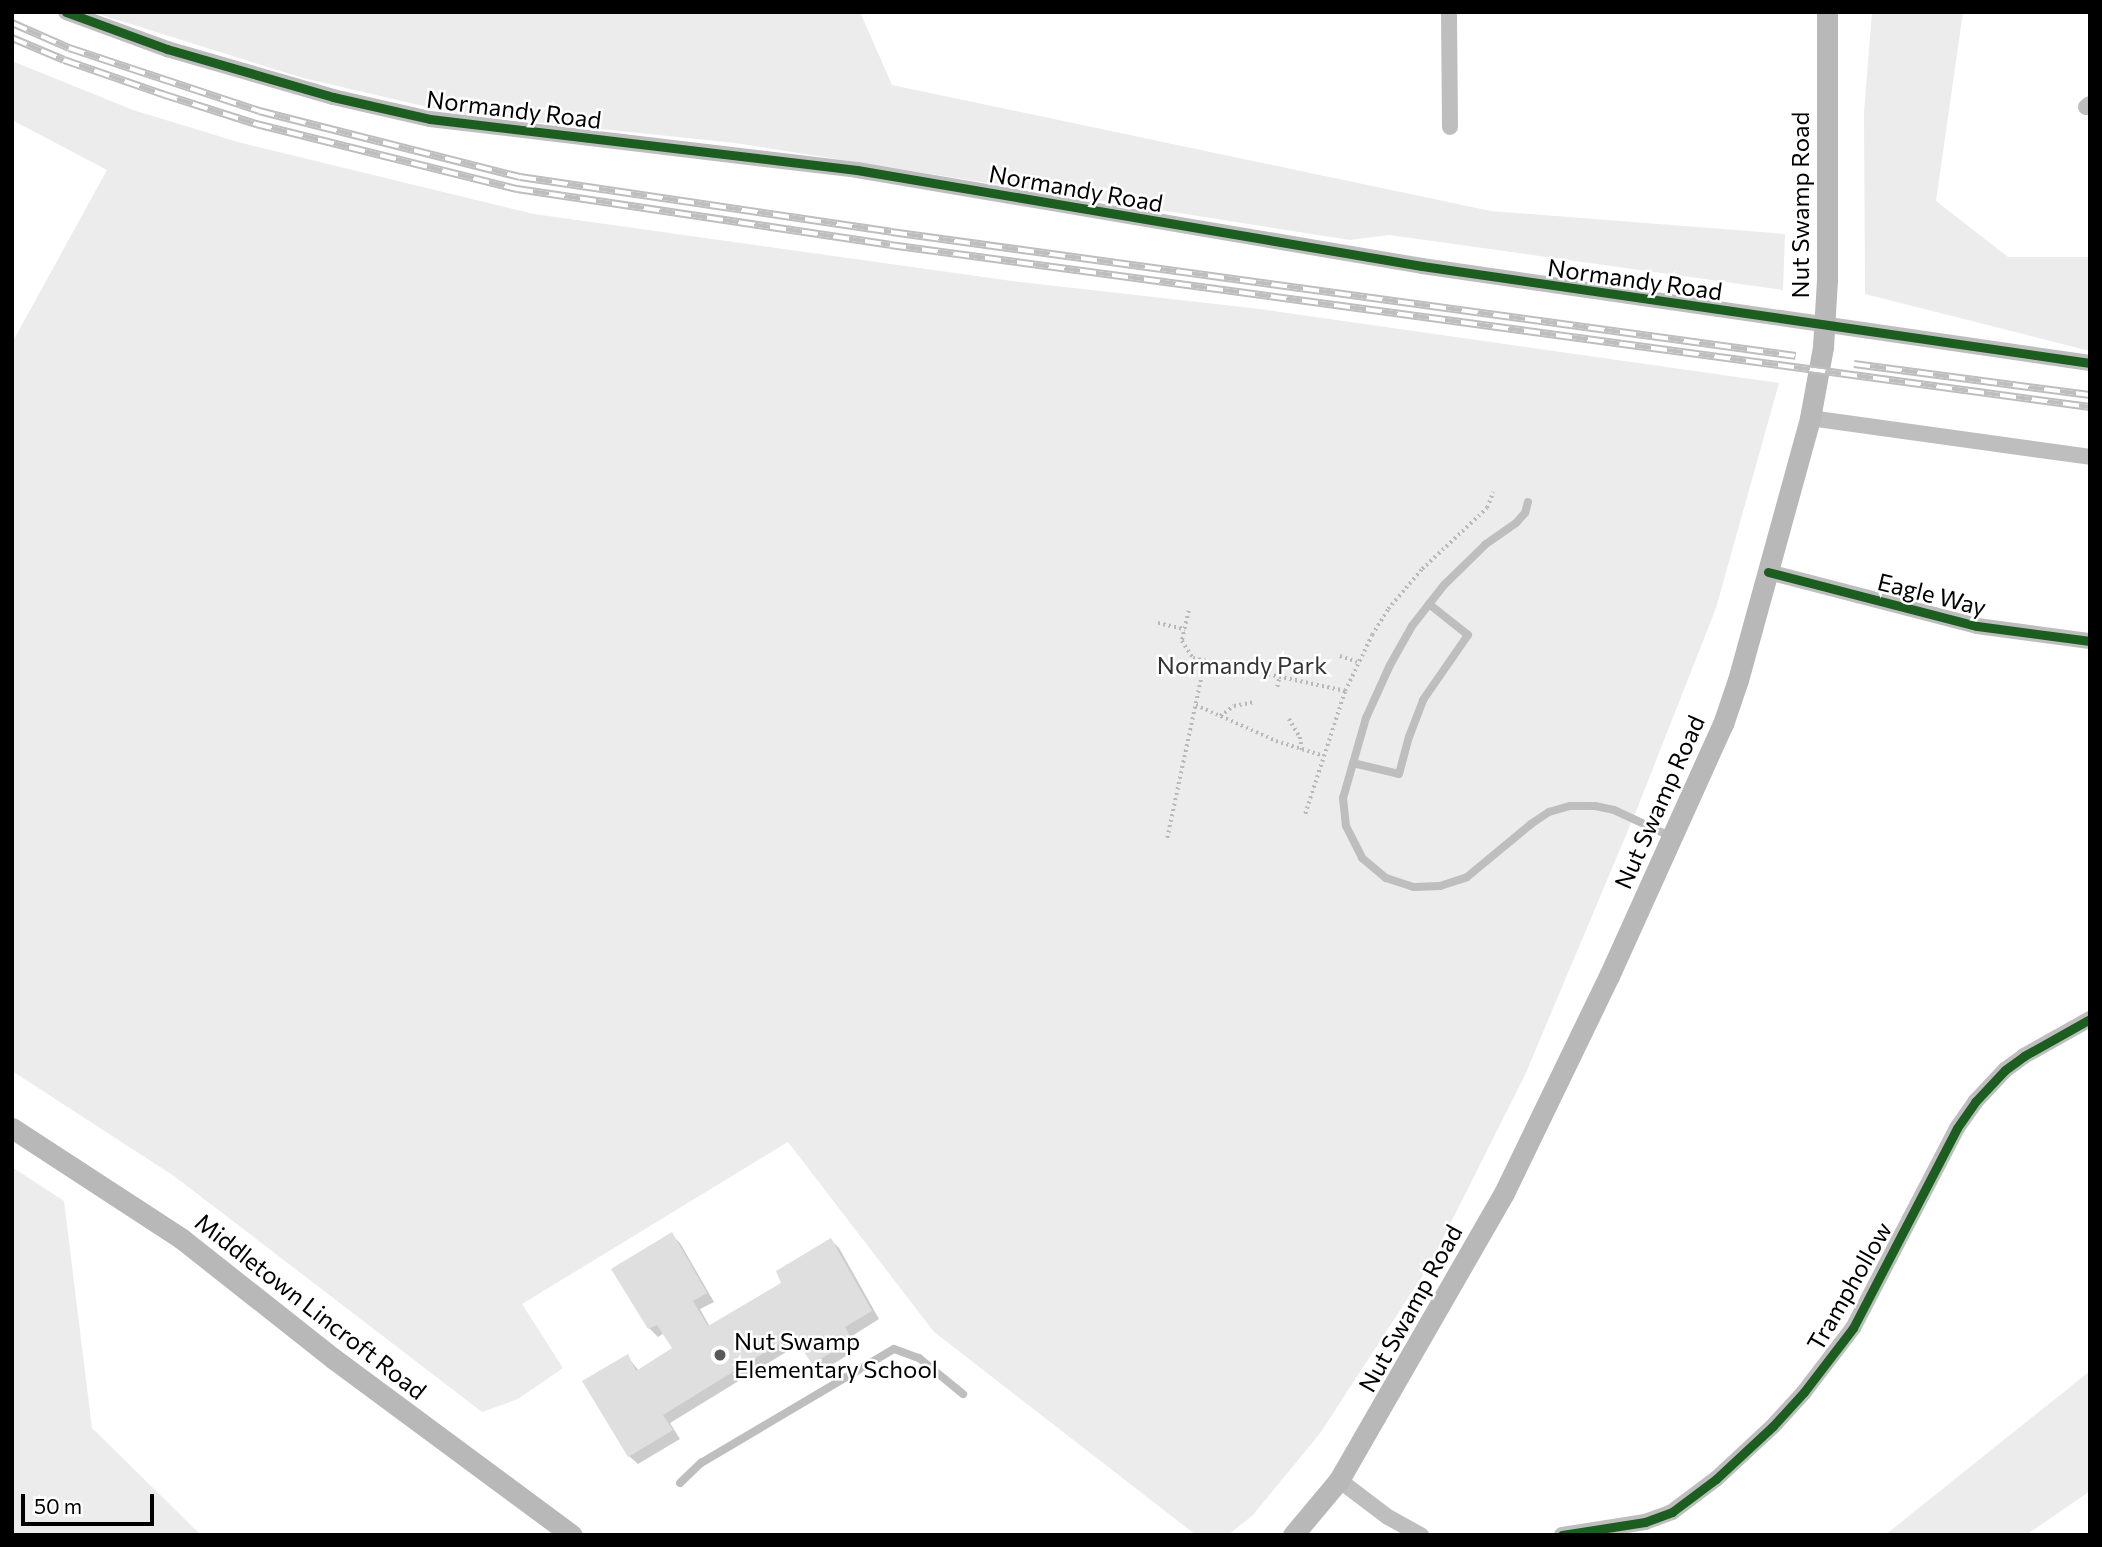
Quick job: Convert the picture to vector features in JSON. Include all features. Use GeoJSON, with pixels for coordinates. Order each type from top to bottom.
{"type":"FeatureCollection","features":[{"type":"Feature","properties":{"kind":"main road","name":"Nut Swamp Road"},"geometry":{"type":"LineString","coordinates":[[1293,1535],[1339,1480],[1504,1193],[1566,1068],[1723,724],[1810,418],[1825,326],[1827,12]]}},
{"type":"Feature","properties":{"kind":"main road","name":"Middletown Lincroft Road"},"geometry":{"type":"LineString","coordinates":[[12,1128],[182,1238],[334,1359],[572,1535]]}},
{"type":"Feature","properties":{"kind":"street","name":"Normandy Road"},"geometry":{"type":"LineString","coordinates":[[66,12],[167,49],[333,97],[430,119],[856,170],[1422,266],[2090,363]]}},
{"type":"Feature","properties":{"kind":"street"},"geometry":{"type":"LineString","coordinates":[[1449,12],[1450,127]]}},
{"type":"Feature","properties":{"kind":"street"},"geometry":{"type":"LineString","coordinates":[[1810,418],[2090,457]]}},
{"type":"Feature","properties":{"kind":"street","name":"Eagle Way"},"geometry":{"type":"LineString","coordinates":[[1768,572],[1977,626],[2090,641]]}},
{"type":"Feature","properties":{"kind":"street","name":"Tramphollow"},"geometry":{"type":"LineString","coordinates":[[1562,1535],[1645,1522],[1672,1512],[1716,1479],[1773,1426],[1804,1392],[1853,1328],[1957,1128],[1975,1102],[2006,1070],[2024,1056],[2090,1019]]}},
{"type":"Feature","properties":{"kind":"street"},"geometry":{"type":"LineString","coordinates":[[1339,1480],[1388,1517],[1422,1535]]}},
{"type":"Feature","properties":{"kind":"lane"},"geometry":{"type":"LineString","coordinates":[[1528,502],[1525,513],[1516,523],[1485,545],[1444,585],[1390,665],[1366,718],[1343,798],[1346,827],[1362,858],[1386,878],[1414,887],[1440,886],[1467,877],[1540,818],[1570,806],[1595,806],[1614,810],[1672,837]]}},
{"type":"Feature","properties":{"kind":"lane"},"geometry":{"type":"LineString","coordinates":[[1353,763],[1399,774],[1423,700],[1468,635],[1429,604]]}},
{"type":"Feature","properties":{"kind":"lane"},"geometry":{"type":"LineString","coordinates":[[680,1483],[701,1463],[894,1349],[919,1358],[963,1394]]}},
{"type":"Feature","properties":{"kind":"path"},"geometry":{"type":"LineString","coordinates":[[1305,814],[1357,662],[1388,609],[1455,535],[1487,508],[1493,492]]}},
{"type":"Feature","properties":{"kind":"path"},"geometry":{"type":"LineString","coordinates":[[1189,611],[1182,641],[1193,657],[1345,691]]}},
{"type":"Feature","properties":{"kind":"path"},"geometry":{"type":"LineString","coordinates":[[1158,623],[1185,629]]}},
{"type":"Feature","properties":{"kind":"path"},"geometry":{"type":"LineString","coordinates":[[1340,656],[1357,662]]}},
{"type":"Feature","properties":{"kind":"path"},"geometry":{"type":"LineString","coordinates":[[1167,838],[1203,668]]}},
{"type":"Feature","properties":{"kind":"path"},"geometry":{"type":"LineString","coordinates":[[1278,687],[1281,670]]}},
{"type":"Feature","properties":{"kind":"path"},"geometry":{"type":"LineString","coordinates":[[1220,716],[1234,706],[1255,702]]}},
{"type":"Feature","properties":{"kind":"path"},"geometry":{"type":"LineString","coordinates":[[1196,705],[1302,750],[1324,756]]}},
{"type":"Feature","properties":{"kind":"path"},"geometry":{"type":"LineString","coordinates":[[1289,719],[1300,737],[1302,750]]}},
{"type":"Feature","properties":{"kind":"green space"},"geometry":{"type":"Polygon","coordinates":[[[92,12],[860,12],[892,85],[1491,211],[1785,234],[1783,290],[1389,235],[1350,240],[735,143],[458,114],[303,78],[92,12]]]}},
{"type":"Feature","properties":{"kind":"green space"},"geometry":{"type":"Polygon","coordinates":[[[1872,12],[1963,12],[1936,201],[2008,257],[2090,257],[2090,351],[1865,294],[1864,113],[1872,12]]]}},
{"type":"Feature","properties":{"kind":"green space","name":"Normandy Park"},"geometry":{"type":"Polygon","coordinates":[[[12,61],[133,110],[238,142],[534,214],[1012,281],[1260,309],[1779,383],[1716,608],[1637,809],[1525,1075],[1430,1264],[1321,1432],[1253,1515],[1228,1535],[1196,1535],[934,1332],[788,1142],[522,1304],[563,1368],[518,1399],[482,1412],[174,1176],[12,1071],[12,343],[107,170],[12,120],[12,61]]]}},
{"type":"Feature","properties":{"kind":"green space"},"geometry":{"type":"Polygon","coordinates":[[[12,1167],[64,1201],[92,1428],[201,1535],[12,1535],[12,1167]]]}},
{"type":"Feature","properties":{"kind":"green space"},"geometry":{"type":"Polygon","coordinates":[[[2090,1371],[2090,1491],[2026,1535],[1885,1535],[2090,1371]]]}},
{"type":"Feature","properties":{"kind":"building","name":"Nut Swamp Elementary School"},"geometry":{"type":"Polygon","coordinates":[[[672,1232],[707,1293],[693,1301],[708,1326],[781,1283],[776,1271],[831,1238],[872,1311],[845,1327],[852,1340],[812,1364],[793,1335],[663,1415],[673,1430],[628,1457],[582,1381],[628,1354],[636,1371],[672,1348],[657,1325],[648,1329],[611,1269],[672,1232]]]}},
{"type":"Feature","properties":{"kind":"railway"},"geometry":{"type":"LineString","coordinates":[[12,23],[69,48],[259,111],[520,177],[891,232],[1796,356]]}},
{"type":"Feature","properties":{"kind":"railway"},"geometry":{"type":"LineString","coordinates":[[12,38],[64,60],[256,124],[517,189],[890,245],[2090,407]]}},
{"type":"Feature","properties":{"kind":"railway"},"geometry":{"type":"LineString","coordinates":[[1854,364],[2090,395]]}},
{"type":"Feature","properties":{"kind":"cycle path"},"geometry":{"type":"LineString","coordinates":[[66,12],[167,49],[333,97],[430,119],[857,170],[1422,266],[2090,363]]}},
{"type":"Feature","properties":{"kind":"cycle path"},"geometry":{"type":"LineString","coordinates":[[1768,572],[1977,626],[2090,641]]}},
{"type":"Feature","properties":{"kind":"cycle path"},"geometry":{"type":"LineString","coordinates":[[1562,1535],[1645,1522],[1672,1512],[1716,1479],[1773,1426],[1804,1392],[1853,1328],[1957,1128],[1975,1102],[2005,1070],[2024,1056],[2090,1019]]}},
{"type":"Feature","properties":{"kind":"place","name":"Nut Swamp Elementary School"},"geometry":{"type":"Point","coordinates":[720,1355]}}]}
